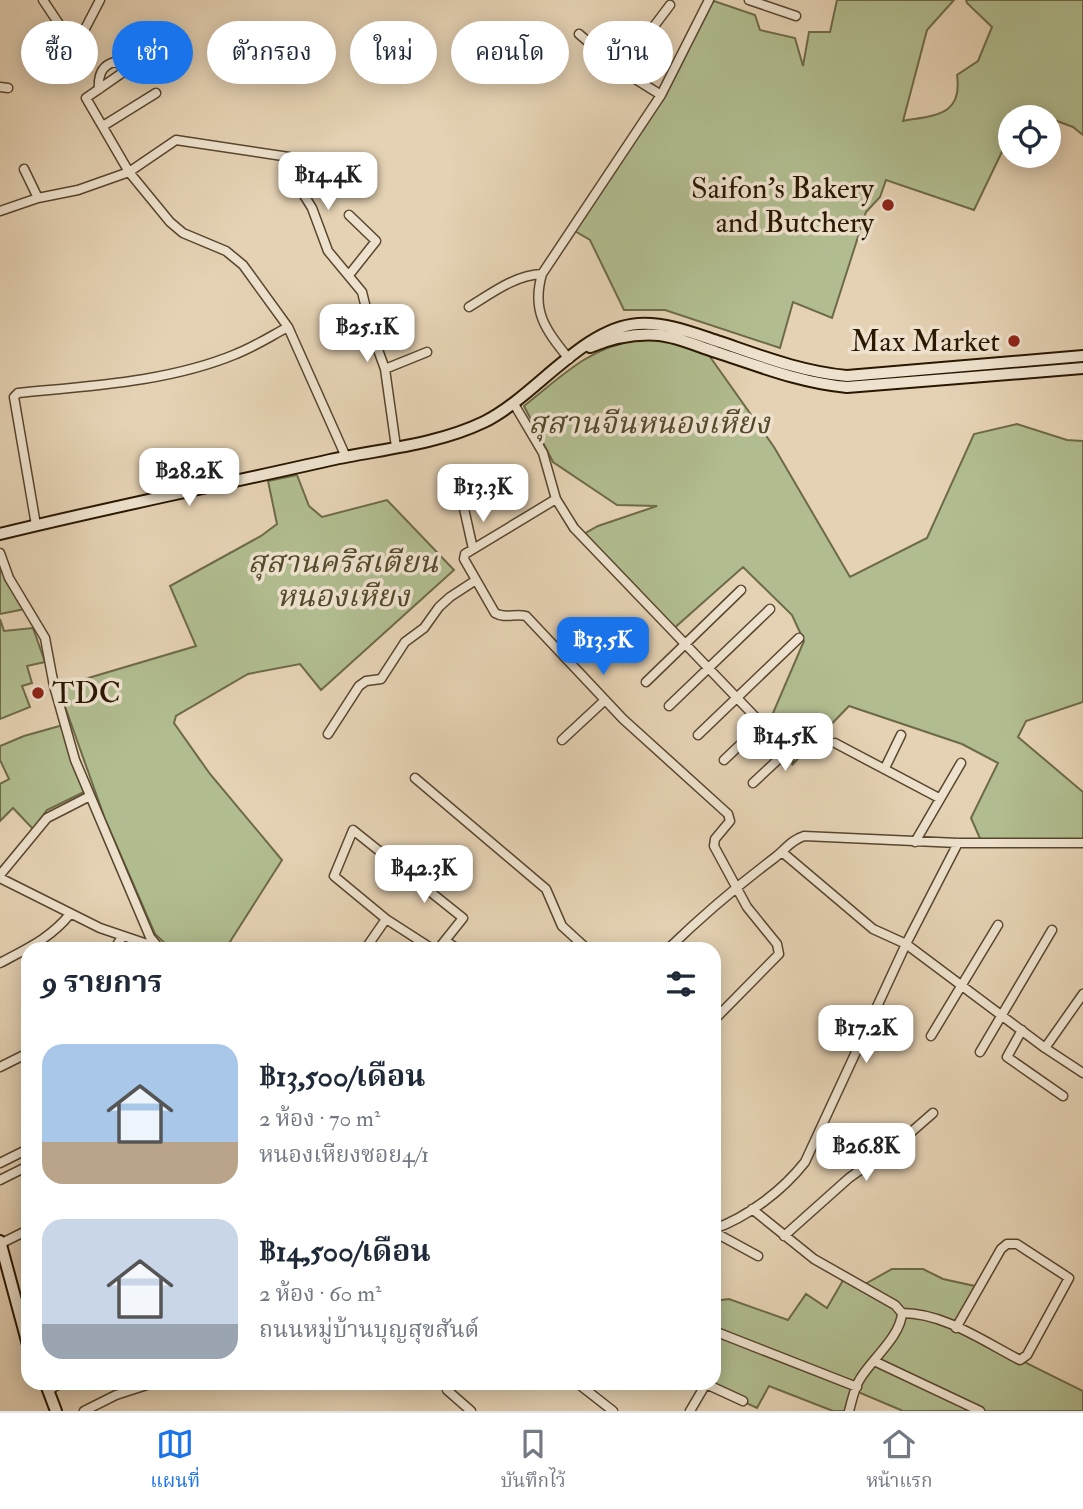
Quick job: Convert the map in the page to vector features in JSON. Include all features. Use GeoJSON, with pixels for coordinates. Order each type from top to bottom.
{"type":"FeatureCollection","features":[{"type":"Feature","properties":{"kind":"main road"},"geometry":{"type":"LineString","coordinates":[[0,534],[432,440],[464,430],[484,422],[514,404],[593,340],[621,326],[639,323],[791,366],[847,376],[1083,356]]}},
{"type":"Feature","properties":{"kind":"main road"},"geometry":{"type":"LineString","coordinates":[[675,333],[789,376],[822,385],[846,387],[1083,368]]}},
{"type":"Feature","properties":{"kind":"main road"},"geometry":{"type":"LineString","coordinates":[[0,1242],[21,1319]]}},
{"type":"Feature","properties":{"kind":"main road"},"geometry":{"type":"LineString","coordinates":[[48,1390],[56,1411]]}},
{"type":"Feature","properties":{"kind":"street"},"geometry":{"type":"LineString","coordinates":[[43,0],[75,48],[100,0]]}},
{"type":"Feature","properties":{"kind":"street"},"geometry":{"type":"LineString","coordinates":[[573,356],[544,326],[540,316],[538,288],[542,274],[661,95],[709,0]]}},
{"type":"Feature","properties":{"kind":"street"},"geometry":{"type":"LineString","coordinates":[[749,0],[796,16]]}},
{"type":"Feature","properties":{"kind":"street"},"geometry":{"type":"LineString","coordinates":[[658,21],[670,5]]}},
{"type":"Feature","properties":{"kind":"street"},"geometry":{"type":"LineString","coordinates":[[579,34],[583,37]]}},
{"type":"Feature","properties":{"kind":"street"},"geometry":{"type":"LineString","coordinates":[[643,84],[661,95]]}},
{"type":"Feature","properties":{"kind":"street"},"geometry":{"type":"LineString","coordinates":[[99,89],[86,98],[129,172],[170,222],[183,233],[226,251],[243,265],[288,327],[346,457]]}},
{"type":"Feature","properties":{"kind":"street"},"geometry":{"type":"LineString","coordinates":[[103,125],[156,93]]}},
{"type":"Feature","properties":{"kind":"street"},"geometry":{"type":"LineString","coordinates":[[0,211],[38,198],[78,190],[129,172],[176,140],[289,157],[292,176],[312,208],[328,251],[362,292],[385,369],[396,447]]}},
{"type":"Feature","properties":{"kind":"street"},"geometry":{"type":"LineString","coordinates":[[24,169],[38,198]]}},
{"type":"Feature","properties":{"kind":"street"},"geometry":{"type":"LineString","coordinates":[[349,215],[376,241],[349,275]]}},
{"type":"Feature","properties":{"kind":"street"},"geometry":{"type":"LineString","coordinates":[[469,307],[529,274],[542,274]]}},
{"type":"Feature","properties":{"kind":"street"},"geometry":{"type":"LineString","coordinates":[[36,525],[14,397],[18,393],[113,384],[199,367],[236,354],[288,327]]}},
{"type":"Feature","properties":{"kind":"street"},"geometry":{"type":"LineString","coordinates":[[385,369],[427,352]]}},
{"type":"Feature","properties":{"kind":"street"},"geometry":{"type":"LineString","coordinates":[[514,404],[542,453],[556,499],[574,528],[785,748],[783,754],[753,783]]}},
{"type":"Feature","properties":{"kind":"street"},"geometry":{"type":"LineString","coordinates":[[556,499],[465,554],[464,559],[495,613],[501,617],[519,614],[526,616],[623,719],[728,814],[730,821],[715,839],[714,846],[747,907],[777,944],[779,954],[721,1013]]}},
{"type":"Feature","properties":{"kind":"street"},"geometry":{"type":"LineString","coordinates":[[463,504],[473,550]]}},
{"type":"Feature","properties":{"kind":"street"},"geometry":{"type":"LineString","coordinates":[[0,553],[9,578],[45,638],[54,686],[75,760],[154,942]]}},
{"type":"Feature","properties":{"kind":"street"},"geometry":{"type":"LineString","coordinates":[[328,734],[359,686],[366,681],[381,679],[405,642],[424,628],[450,597],[476,580]]}},
{"type":"Feature","properties":{"kind":"street"},"geometry":{"type":"LineString","coordinates":[[646,682],[741,590]]}},
{"type":"Feature","properties":{"kind":"street"},"geometry":{"type":"LineString","coordinates":[[668,706],[770,610]]}},
{"type":"Feature","properties":{"kind":"street"},"geometry":{"type":"LineString","coordinates":[[698,735],[799,638]]}},
{"type":"Feature","properties":{"kind":"street"},"geometry":{"type":"LineString","coordinates":[[562,740],[605,700]]}},
{"type":"Feature","properties":{"kind":"street"},"geometry":{"type":"LineString","coordinates":[[724,760],[762,724]]}},
{"type":"Feature","properties":{"kind":"street"},"geometry":{"type":"LineString","coordinates":[[885,768],[901,735]]}},
{"type":"Feature","properties":{"kind":"street"},"geometry":{"type":"LineString","coordinates":[[835,743],[939,798]]}},
{"type":"Feature","properties":{"kind":"street"},"geometry":{"type":"LineString","coordinates":[[915,842],[961,763]]}},
{"type":"Feature","properties":{"kind":"street"},"geometry":{"type":"LineString","coordinates":[[415,778],[546,889],[562,926],[579,942]]}},
{"type":"Feature","properties":{"kind":"street"},"geometry":{"type":"LineString","coordinates":[[90,796],[47,818],[0,877],[70,915],[139,942]]}},
{"type":"Feature","properties":{"kind":"street"},"geometry":{"type":"LineString","coordinates":[[422,942],[386,919],[334,876],[353,831],[463,918],[446,941]]}},
{"type":"Feature","properties":{"kind":"street"},"geometry":{"type":"LineString","coordinates":[[676,942],[736,887],[795,839],[804,836],[915,842],[1083,843]]}},
{"type":"Feature","properties":{"kind":"street"},"geometry":{"type":"LineString","coordinates":[[721,1227],[752,1209],[794,1175],[805,1162],[906,944],[958,843]]}},
{"type":"Feature","properties":{"kind":"street"},"geometry":{"type":"LineString","coordinates":[[782,852],[873,929],[906,944],[1045,1048],[1083,1073]]}},
{"type":"Feature","properties":{"kind":"street"},"geometry":{"type":"LineString","coordinates":[[37,942],[58,929],[70,915]]}},
{"type":"Feature","properties":{"kind":"street"},"geometry":{"type":"LineString","coordinates":[[370,942],[386,919]]}},
{"type":"Feature","properties":{"kind":"street"},"geometry":{"type":"LineString","coordinates":[[931,1036],[998,925]]}},
{"type":"Feature","properties":{"kind":"street"},"geometry":{"type":"LineString","coordinates":[[980,1052],[1052,930]]}},
{"type":"Feature","properties":{"kind":"street"},"geometry":{"type":"LineString","coordinates":[[119,942],[122,937]]}},
{"type":"Feature","properties":{"kind":"street"},"geometry":{"type":"LineString","coordinates":[[0,963],[21,952]]}},
{"type":"Feature","properties":{"kind":"street"},"geometry":{"type":"LineString","coordinates":[[1045,1048],[1083,993]]}},
{"type":"Feature","properties":{"kind":"street"},"geometry":{"type":"LineString","coordinates":[[1022,1030],[1007,1056],[1063,1096]]}},
{"type":"Feature","properties":{"kind":"street"},"geometry":{"type":"LineString","coordinates":[[0,1067],[21,1056]]}},
{"type":"Feature","properties":{"kind":"street"},"geometry":{"type":"LineString","coordinates":[[784,1237],[849,1178],[901,1141],[933,1113]]}},
{"type":"Feature","properties":{"kind":"street"},"geometry":{"type":"LineString","coordinates":[[0,1163],[21,1152]]}},
{"type":"Feature","properties":{"kind":"street"},"geometry":{"type":"LineString","coordinates":[[0,1180],[21,1170]]}},
{"type":"Feature","properties":{"kind":"street"},"geometry":{"type":"LineString","coordinates":[[752,1209],[814,1259],[895,1305],[902,1313],[920,1313],[1020,1360],[1024,1359],[1069,1278],[1017,1244],[1007,1244],[1001,1249],[956,1328]]}},
{"type":"Feature","properties":{"kind":"street"},"geometry":{"type":"LineString","coordinates":[[0,1242],[21,1233]]}},
{"type":"Feature","properties":{"kind":"street"},"geometry":{"type":"LineString","coordinates":[[721,1235],[758,1256]]}},
{"type":"Feature","properties":{"kind":"street"},"geometry":{"type":"LineString","coordinates":[[849,1411],[856,1387],[900,1323],[902,1313]]}},
{"type":"Feature","properties":{"kind":"street"},"geometry":{"type":"LineString","coordinates":[[721,1334],[856,1387]]}},
{"type":"Feature","properties":{"kind":"street"},"geometry":{"type":"LineString","coordinates":[[874,1361],[980,1411]]}},
{"type":"Feature","properties":{"kind":"street"},"geometry":{"type":"LineString","coordinates":[[84,1411],[131,1390]]}},
{"type":"Feature","properties":{"kind":"street"},"geometry":{"type":"LineString","coordinates":[[447,1390],[471,1411]]}},
{"type":"Feature","properties":{"kind":"street"},"geometry":{"type":"LineString","coordinates":[[586,1390],[613,1411]]}},
{"type":"Feature","properties":{"kind":"street"},"geometry":{"type":"LineString","coordinates":[[690,1411],[703,1390]]}},
{"type":"Feature","properties":{"kind":"street"},"geometry":{"type":"LineString","coordinates":[[721,1390],[743,1401]]}},
{"type":"Feature","properties":{"kind":"green space"},"geometry":{"type":"Polygon","coordinates":[[[711,0],[755,15],[760,30],[795,38],[803,66],[809,32],[830,32],[837,0],[954,0],[927,30],[903,121],[936,115],[951,106],[958,89],[957,75],[978,61],[992,27],[966,0],[1083,0],[1083,135],[1061,123],[1061,105],[998,105],[998,160],[974,210],[886,180],[880,197],[866,212],[832,318],[793,302],[780,348],[665,310],[624,310],[590,240],[573,230],[667,84],[673,84],[673,73],[711,0]]]}},
{"type":"Feature","properties":{"kind":"green space","name":"สุสานจีนหนองเหียง"},"geometry":{"type":"Polygon","coordinates":[[[634,340],[666,340],[708,354],[774,447],[850,577],[927,538],[974,434],[1017,424],[1067,440],[1083,441],[1083,702],[1026,721],[1018,737],[1083,792],[1083,843],[982,843],[971,818],[998,763],[962,744],[849,706],[792,765],[796,751],[770,720],[804,641],[792,615],[743,567],[672,630],[582,535],[598,526],[657,506],[617,505],[553,462],[524,406],[588,357],[617,344],[634,340]]]}},
{"type":"Feature","properties":{"kind":"green space","name":"สุสานคริสเตียน หนองเหียง"},"geometry":{"type":"Polygon","coordinates":[[[297,475],[309,506],[322,517],[387,500],[454,570],[321,690],[300,664],[248,674],[176,716],[174,723],[210,774],[282,860],[230,942],[164,942],[155,934],[105,819],[58,687],[196,646],[170,586],[261,536],[277,524],[268,481],[297,475]]]}},
{"type":"Feature","properties":{"kind":"green space"},"geometry":{"type":"Polygon","coordinates":[[[0,569],[12,588],[25,609],[0,614],[0,569]]]}},
{"type":"Feature","properties":{"kind":"green space"},"geometry":{"type":"Polygon","coordinates":[[[0,619],[4,631],[33,628],[45,662],[27,666],[32,683],[22,686],[30,707],[0,719],[0,619]]]}},
{"type":"Feature","properties":{"kind":"green space"},"geometry":{"type":"Polygon","coordinates":[[[63,725],[86,791],[47,810],[33,829],[13,808],[0,821],[0,784],[9,779],[0,760],[0,746],[63,725]]]}},
{"type":"Feature","properties":{"kind":"green space"},"geometry":{"type":"Polygon","coordinates":[[[892,1269],[923,1269],[943,1279],[975,1286],[956,1328],[1083,1391],[1083,1411],[903,1411],[856,1391],[849,1411],[833,1411],[769,1386],[757,1408],[718,1390],[721,1390],[721,1300],[729,1299],[788,1320],[806,1294],[827,1308],[845,1277],[865,1284],[892,1269]]]}},
{"type":"Feature","properties":{"kind":"place","name":"Saifon's Bakery and Butchery"},"geometry":{"type":"Point","coordinates":[888,205]}},
{"type":"Feature","properties":{"kind":"place","name":"Max Market"},"geometry":{"type":"Point","coordinates":[1014,341]}},
{"type":"Feature","properties":{"kind":"place","name":"TDC"},"geometry":{"type":"Point","coordinates":[38,693]}}]}
